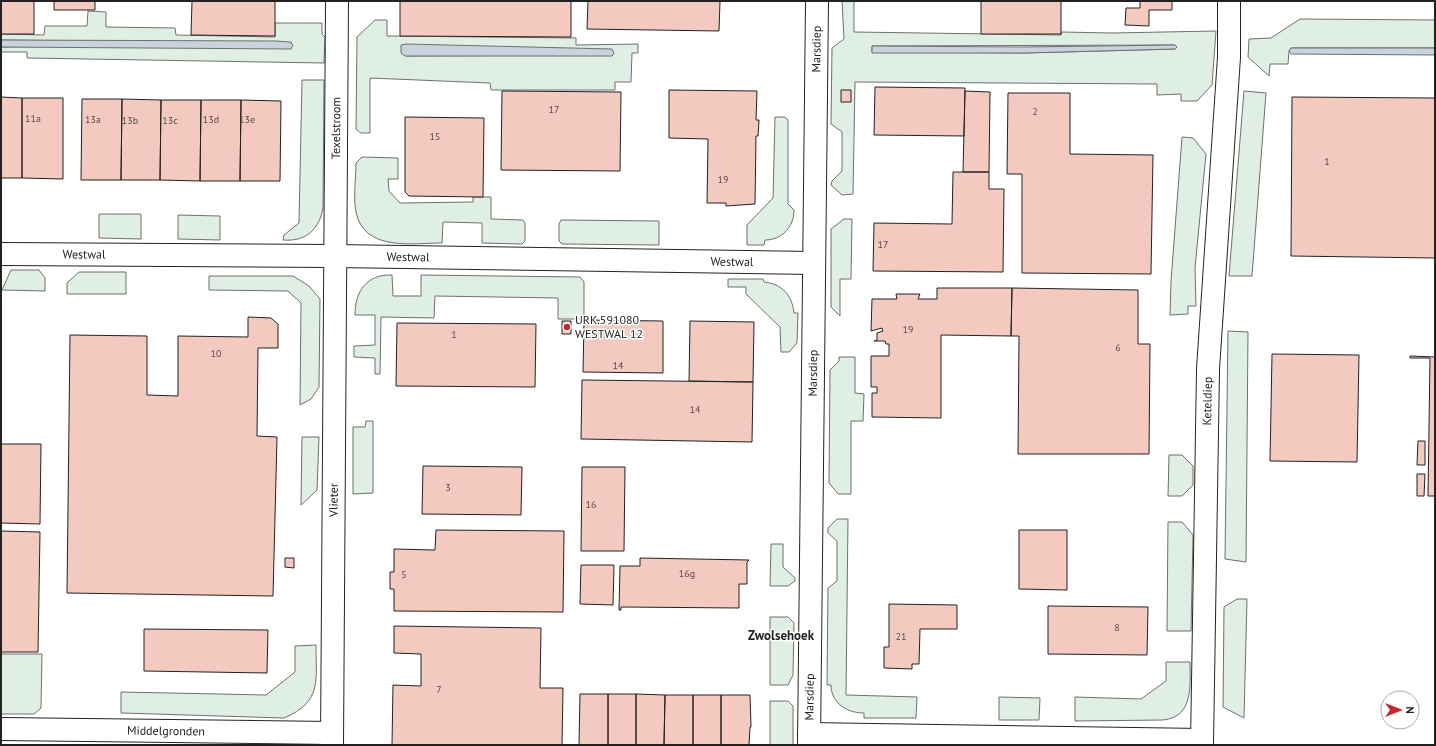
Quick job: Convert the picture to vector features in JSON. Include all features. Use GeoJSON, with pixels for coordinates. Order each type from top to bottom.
{"type":"FeatureCollection","features":[{"type":"Feature","properties":{"kind":"street","name":"Texelstroom"},"geometry":{"type":"LineString","coordinates":[[334,256],[337,1]]}},
{"type":"Feature","properties":{"kind":"street","name":"Marsdiep"},"geometry":{"type":"LineString","coordinates":[[809,740],[817,1]]}},
{"type":"Feature","properties":{"kind":"street","name":"Keteldiep"},"geometry":{"type":"LineString","coordinates":[[1202,743],[1208,369],[1229,57],[1229,1]]}},
{"type":"Feature","properties":{"kind":"street","name":"Westwal"},"geometry":{"type":"LineString","coordinates":[[1,254],[334,256],[814,263]]}},
{"type":"Feature","properties":{"kind":"street","name":"Vlieter"},"geometry":{"type":"LineString","coordinates":[[332,739],[334,256]]}},
{"type":"Feature","properties":{"kind":"street","name":"Middelgronden"},"geometry":{"type":"LineString","coordinates":[[1,729],[332,739]]}},
{"type":"Feature","properties":{"kind":"street"},"geometry":{"type":"LineString","coordinates":[[809,740],[1202,743]]}},
{"type":"Feature","properties":{"kind":"green space"},"geometry":{"type":"Polygon","coordinates":[[[842,1],[854,1],[854,32],[1061,35],[1062,32],[1112,33],[1216,31],[1212,85],[1197,101],[1181,101],[1181,94],[1157,95],[1157,84],[855,82],[853,194],[842,195],[831,185],[832,181],[842,171],[842,132],[831,124],[832,48],[844,39],[842,1]],[[1175,45],[872,46],[872,52],[1024,53],[1175,49],[1175,45]]]}},
{"type":"Feature","properties":{"kind":"green space"},"geometry":{"type":"Polygon","coordinates":[[[88,11],[106,12],[106,27],[175,28],[176,35],[275,37],[275,23],[322,23],[322,34],[325,37],[324,63],[27,58],[27,52],[1,52],[1,47],[292,43],[1,40],[1,34],[44,35],[45,26],[87,26],[88,11]]]}},
{"type":"Feature","properties":{"kind":"green space"},"geometry":{"type":"Polygon","coordinates":[[[1300,19],[1435,20],[1435,48],[1291,48],[1289,51],[1288,64],[1270,64],[1269,76],[1248,57],[1249,39],[1271,38],[1300,19]]]}},
{"type":"Feature","properties":{"kind":"green space"},"geometry":{"type":"Polygon","coordinates":[[[375,20],[387,20],[387,36],[576,38],[576,45],[638,44],[638,53],[632,53],[631,82],[615,82],[615,90],[491,90],[490,83],[370,78],[370,133],[361,133],[356,129],[357,37],[375,20]],[[401,53],[406,56],[613,55],[401,53]]]}},
{"type":"Feature","properties":{"kind":"green space"},"geometry":{"type":"Polygon","coordinates":[[[302,80],[324,80],[323,207],[319,222],[315,228],[299,239],[283,240],[284,235],[299,223],[302,80]]]}},
{"type":"Feature","properties":{"kind":"green space"},"geometry":{"type":"Polygon","coordinates":[[[1244,91],[1266,93],[1252,276],[1229,276],[1244,91]]]}},
{"type":"Feature","properties":{"kind":"green space"},"geometry":{"type":"Polygon","coordinates":[[[775,117],[785,117],[788,120],[788,204],[794,210],[792,222],[782,235],[777,238],[765,240],[764,245],[747,245],[747,225],[773,198],[775,117]]]}},
{"type":"Feature","properties":{"kind":"green space"},"geometry":{"type":"Polygon","coordinates":[[[1182,137],[1193,138],[1206,154],[1195,268],[1196,306],[1188,306],[1188,314],[1170,315],[1171,281],[1182,137]]]}},
{"type":"Feature","properties":{"kind":"green space"},"geometry":{"type":"Polygon","coordinates":[[[362,157],[398,158],[398,179],[388,179],[389,191],[400,203],[473,202],[473,197],[491,197],[491,219],[523,220],[525,223],[525,241],[522,244],[482,243],[482,223],[443,222],[442,243],[404,244],[379,239],[369,234],[361,225],[355,206],[356,163],[362,157]]]}},
{"type":"Feature","properties":{"kind":"green space"},"geometry":{"type":"Polygon","coordinates":[[[99,214],[141,214],[141,239],[99,238],[99,214]]]}},
{"type":"Feature","properties":{"kind":"green space"},"geometry":{"type":"Polygon","coordinates":[[[178,215],[220,216],[220,240],[178,239],[178,215]]]}},
{"type":"Feature","properties":{"kind":"green space"},"geometry":{"type":"Polygon","coordinates":[[[844,219],[852,219],[851,279],[840,279],[840,316],[831,307],[831,229],[844,219]]]}},
{"type":"Feature","properties":{"kind":"green space"},"geometry":{"type":"Polygon","coordinates":[[[561,220],[659,221],[659,245],[562,244],[559,241],[559,224],[561,220]]]}},
{"type":"Feature","properties":{"kind":"green space"},"geometry":{"type":"Polygon","coordinates":[[[11,270],[39,270],[45,278],[45,291],[2,290],[11,270]]]}},
{"type":"Feature","properties":{"kind":"green space"},"geometry":{"type":"Polygon","coordinates":[[[79,272],[126,272],[126,294],[67,294],[67,283],[79,272]]]}},
{"type":"Feature","properties":{"kind":"green space"},"geometry":{"type":"Polygon","coordinates":[[[383,275],[392,275],[393,296],[421,296],[421,275],[580,277],[584,282],[584,319],[558,319],[558,298],[435,296],[434,318],[381,317],[380,374],[375,374],[375,358],[354,357],[354,346],[375,345],[375,315],[355,315],[357,298],[364,286],[369,281],[383,275]]]}},
{"type":"Feature","properties":{"kind":"green space"},"geometry":{"type":"Polygon","coordinates":[[[209,276],[293,276],[309,286],[320,299],[319,387],[311,399],[300,405],[301,303],[288,291],[209,290],[209,276]]]}},
{"type":"Feature","properties":{"kind":"green space"},"geometry":{"type":"Polygon","coordinates":[[[728,279],[763,279],[764,282],[776,285],[785,292],[791,301],[794,313],[798,313],[797,343],[789,352],[781,352],[780,327],[746,294],[746,287],[728,287],[728,279]]]}},
{"type":"Feature","properties":{"kind":"green space"},"geometry":{"type":"Polygon","coordinates":[[[1228,331],[1248,332],[1246,562],[1225,559],[1228,331]]]}},
{"type":"Feature","properties":{"kind":"green space"},"geometry":{"type":"Polygon","coordinates":[[[839,357],[855,357],[855,393],[864,394],[863,421],[851,421],[851,494],[838,494],[829,483],[830,370],[839,361],[839,357]]]}},
{"type":"Feature","properties":{"kind":"green space"},"geometry":{"type":"Polygon","coordinates":[[[366,421],[373,421],[373,493],[353,494],[353,427],[365,427],[366,421]]]}},
{"type":"Feature","properties":{"kind":"green space"},"geometry":{"type":"Polygon","coordinates":[[[302,437],[319,437],[317,490],[301,505],[302,437]]]}},
{"type":"Feature","properties":{"kind":"green space"},"geometry":{"type":"Polygon","coordinates":[[[1169,455],[1182,455],[1193,466],[1193,485],[1182,496],[1168,496],[1169,455]]]}},
{"type":"Feature","properties":{"kind":"green space"},"geometry":{"type":"Polygon","coordinates":[[[837,519],[848,519],[846,695],[917,697],[916,718],[864,718],[864,713],[858,713],[841,706],[834,697],[831,685],[827,685],[828,588],[837,581],[837,541],[828,533],[828,528],[837,519]]]}},
{"type":"Feature","properties":{"kind":"green space"},"geometry":{"type":"Polygon","coordinates":[[[1168,522],[1182,522],[1193,535],[1191,631],[1167,631],[1168,522]]]}},
{"type":"Feature","properties":{"kind":"green space"},"geometry":{"type":"Polygon","coordinates":[[[771,544],[783,544],[783,567],[795,578],[795,581],[788,586],[770,586],[771,544]]]}},
{"type":"Feature","properties":{"kind":"green space"},"geometry":{"type":"Polygon","coordinates":[[[1237,599],[1247,599],[1244,718],[1223,707],[1224,607],[1237,599]]]}},
{"type":"Feature","properties":{"kind":"green space"},"geometry":{"type":"Polygon","coordinates":[[[770,617],[788,617],[794,623],[793,675],[788,685],[770,685],[770,617]]]}},
{"type":"Feature","properties":{"kind":"green space"},"geometry":{"type":"Polygon","coordinates":[[[316,645],[316,680],[311,697],[305,705],[296,712],[284,718],[121,713],[121,692],[266,695],[295,672],[295,646],[316,645]]]}},
{"type":"Feature","properties":{"kind":"green space"},"geometry":{"type":"Polygon","coordinates":[[[1,654],[42,654],[41,708],[34,714],[1,714],[1,654]]]}},
{"type":"Feature","properties":{"kind":"green space"},"geometry":{"type":"Polygon","coordinates":[[[1166,662],[1190,662],[1190,690],[1188,698],[1180,713],[1173,718],[1163,720],[1075,721],[1075,697],[1141,699],[1166,681],[1166,662]]]}},
{"type":"Feature","properties":{"kind":"green space"},"geometry":{"type":"Polygon","coordinates":[[[999,697],[1040,698],[1039,720],[999,720],[999,697]]]}},
{"type":"Feature","properties":{"kind":"green space"},"geometry":{"type":"Polygon","coordinates":[[[770,701],[788,701],[793,706],[793,745],[770,745],[770,701]]]}},
{"type":"Feature","properties":{"kind":"shaded area"},"geometry":{"type":"Polygon","coordinates":[[[1,40],[275,41],[290,42],[293,45],[291,49],[1,47],[1,40]]]}},
{"type":"Feature","properties":{"kind":"shaded area"},"geometry":{"type":"Polygon","coordinates":[[[401,45],[612,49],[614,53],[612,56],[405,56],[401,53],[401,45]]]}},
{"type":"Feature","properties":{"kind":"shaded area"},"geometry":{"type":"Polygon","coordinates":[[[1175,45],[1177,47],[1175,49],[1024,53],[872,53],[872,46],[1023,47],[1175,45]]]}},
{"type":"Feature","properties":{"kind":"shaded area"},"geometry":{"type":"Polygon","coordinates":[[[1291,48],[1435,48],[1435,55],[1291,54],[1289,51],[1291,48]]]}},
{"type":"Feature","properties":{"kind":"building"},"geometry":{"type":"Polygon","coordinates":[[[1,1],[34,1],[34,34],[1,34],[1,1]]]}},
{"type":"Feature","properties":{"kind":"building"},"geometry":{"type":"Polygon","coordinates":[[[54,1],[95,1],[95,10],[54,10],[54,1]]]}},
{"type":"Feature","properties":{"kind":"building"},"geometry":{"type":"Polygon","coordinates":[[[192,1],[275,1],[275,36],[191,35],[192,1]]]}},
{"type":"Feature","properties":{"kind":"building"},"geometry":{"type":"Polygon","coordinates":[[[400,1],[571,1],[571,37],[400,36],[400,1]]]}},
{"type":"Feature","properties":{"kind":"building"},"geometry":{"type":"Polygon","coordinates":[[[588,1],[720,1],[719,31],[587,29],[588,1]]]}},
{"type":"Feature","properties":{"kind":"building"},"geometry":{"type":"Polygon","coordinates":[[[981,1],[1061,1],[1061,34],[981,34],[981,1]]]}},
{"type":"Feature","properties":{"kind":"building"},"geometry":{"type":"Polygon","coordinates":[[[1140,1],[1172,1],[1172,10],[1149,10],[1149,26],[1125,25],[1126,8],[1140,8],[1140,1]]]}},
{"type":"Feature","properties":{"kind":"building"},"geometry":{"type":"Polygon","coordinates":[[[875,87],[965,88],[964,136],[874,135],[875,87]]]}},
{"type":"Feature","properties":{"kind":"building"},"geometry":{"type":"Polygon","coordinates":[[[669,90],[757,91],[756,120],[759,120],[758,136],[756,136],[755,204],[726,206],[726,203],[707,203],[708,139],[669,138],[669,90]]]}},
{"type":"Feature","properties":{"kind":"building"},"geometry":{"type":"Polygon","coordinates":[[[841,90],[851,90],[851,102],[841,102],[841,90]]]}},
{"type":"Feature","properties":{"kind":"building"},"geometry":{"type":"Polygon","coordinates":[[[502,91],[621,92],[620,171],[501,170],[502,91]]]}},
{"type":"Feature","properties":{"kind":"building"},"geometry":{"type":"Polygon","coordinates":[[[965,91],[990,92],[989,172],[963,172],[965,91]]]}},
{"type":"Feature","properties":{"kind":"building"},"geometry":{"type":"Polygon","coordinates":[[[1008,93],[1070,93],[1070,154],[1153,155],[1151,274],[1022,273],[1022,174],[1007,174],[1008,93]]]}},
{"type":"Feature","properties":{"kind":"building"},"geometry":{"type":"Polygon","coordinates":[[[1,97],[22,98],[22,178],[1,178],[1,97]]]}},
{"type":"Feature","properties":{"kind":"building"},"geometry":{"type":"Polygon","coordinates":[[[1292,97],[1435,98],[1435,258],[1291,256],[1292,97]]]}},
{"type":"Feature","properties":{"kind":"building"},"geometry":{"type":"Polygon","coordinates":[[[22,98],[63,98],[63,179],[22,178],[22,98]]]}},
{"type":"Feature","properties":{"kind":"building"},"geometry":{"type":"Polygon","coordinates":[[[82,99],[122,99],[121,180],[81,180],[82,99]]]}},
{"type":"Feature","properties":{"kind":"building"},"geometry":{"type":"Polygon","coordinates":[[[122,99],[161,100],[160,180],[121,180],[122,99]]]}},
{"type":"Feature","properties":{"kind":"building"},"geometry":{"type":"Polygon","coordinates":[[[161,100],[201,100],[200,181],[160,180],[161,100]]]}},
{"type":"Feature","properties":{"kind":"building"},"geometry":{"type":"Polygon","coordinates":[[[201,100],[241,100],[240,181],[200,181],[201,100]]]}},
{"type":"Feature","properties":{"kind":"building"},"geometry":{"type":"Polygon","coordinates":[[[241,100],[281,101],[280,181],[240,181],[241,100]]]}},
{"type":"Feature","properties":{"kind":"building"},"geometry":{"type":"Polygon","coordinates":[[[405,117],[484,118],[483,197],[409,196],[405,192],[405,117]]]}},
{"type":"Feature","properties":{"kind":"building"},"geometry":{"type":"Polygon","coordinates":[[[953,172],[989,172],[989,189],[1004,189],[1003,272],[873,271],[874,223],[952,224],[953,172]]]}},
{"type":"Feature","properties":{"kind":"building"},"geometry":{"type":"Polygon","coordinates":[[[937,288],[1012,288],[1011,336],[941,335],[941,418],[872,417],[872,393],[877,393],[877,387],[871,387],[871,356],[889,356],[889,344],[886,344],[885,341],[874,341],[877,340],[877,333],[883,331],[882,328],[871,331],[872,299],[897,299],[896,294],[920,294],[918,299],[937,299],[937,288]]]}},
{"type":"Feature","properties":{"kind":"building"},"geometry":{"type":"Polygon","coordinates":[[[1012,288],[1138,290],[1138,344],[1150,344],[1149,454],[1018,454],[1019,336],[1011,336],[1012,288]]]}},
{"type":"Feature","properties":{"kind":"building"},"geometry":{"type":"Polygon","coordinates":[[[248,317],[271,318],[278,324],[278,348],[258,348],[257,436],[277,437],[273,596],[67,593],[70,335],[147,336],[147,395],[178,396],[178,336],[248,337],[248,317]]]}},
{"type":"Feature","properties":{"kind":"building"},"geometry":{"type":"Polygon","coordinates":[[[584,320],[663,321],[663,373],[583,372],[584,320]]]}},
{"type":"Feature","properties":{"kind":"building","name":"URK.591080 WESTWAL 12"},"geometry":{"type":"Polygon","coordinates":[[[562,321],[571,321],[571,334],[562,334],[562,321]]]}},
{"type":"Feature","properties":{"kind":"building"},"geometry":{"type":"Polygon","coordinates":[[[690,321],[754,322],[753,382],[689,381],[690,321]]]}},
{"type":"Feature","properties":{"kind":"building"},"geometry":{"type":"Polygon","coordinates":[[[397,323],[536,324],[535,387],[396,386],[397,323]]]}},
{"type":"Feature","properties":{"kind":"building"},"geometry":{"type":"Polygon","coordinates":[[[1272,354],[1359,355],[1357,462],[1270,461],[1272,354]]]}},
{"type":"Feature","properties":{"kind":"building"},"geometry":{"type":"Polygon","coordinates":[[[1410,356],[1435,357],[1435,496],[1428,496],[1430,358],[1410,358],[1410,356]]]}},
{"type":"Feature","properties":{"kind":"building"},"geometry":{"type":"Polygon","coordinates":[[[582,380],[753,382],[752,442],[581,439],[582,380]]]}},
{"type":"Feature","properties":{"kind":"building"},"geometry":{"type":"Polygon","coordinates":[[[1418,441],[1425,441],[1425,465],[1417,465],[1418,441]]]}},
{"type":"Feature","properties":{"kind":"building"},"geometry":{"type":"Polygon","coordinates":[[[1,444],[41,444],[40,524],[1,523],[1,444]]]}},
{"type":"Feature","properties":{"kind":"building"},"geometry":{"type":"Polygon","coordinates":[[[423,466],[522,467],[521,515],[422,514],[423,466]]]}},
{"type":"Feature","properties":{"kind":"building"},"geometry":{"type":"Polygon","coordinates":[[[582,467],[625,467],[624,551],[581,551],[582,467]]]}},
{"type":"Feature","properties":{"kind":"building"},"geometry":{"type":"Polygon","coordinates":[[[1417,474],[1425,474],[1424,496],[1417,496],[1417,474]]]}},
{"type":"Feature","properties":{"kind":"building"},"geometry":{"type":"Polygon","coordinates":[[[436,530],[564,531],[563,612],[394,611],[394,589],[390,589],[390,572],[394,572],[394,549],[435,550],[436,530]]]}},
{"type":"Feature","properties":{"kind":"building"},"geometry":{"type":"Polygon","coordinates":[[[1019,530],[1067,530],[1067,590],[1019,589],[1019,530]]]}},
{"type":"Feature","properties":{"kind":"building"},"geometry":{"type":"Polygon","coordinates":[[[1,531],[40,532],[38,652],[1,652],[1,531]]]}},
{"type":"Feature","properties":{"kind":"building"},"geometry":{"type":"Polygon","coordinates":[[[285,558],[294,558],[294,568],[285,567],[285,558]]]}},
{"type":"Feature","properties":{"kind":"building"},"geometry":{"type":"Polygon","coordinates":[[[640,558],[749,560],[747,562],[747,584],[739,584],[739,608],[621,607],[621,610],[619,610],[620,566],[640,566],[640,558]]]}},
{"type":"Feature","properties":{"kind":"building"},"geometry":{"type":"Polygon","coordinates":[[[581,565],[614,565],[613,605],[580,604],[581,565]]]}},
{"type":"Feature","properties":{"kind":"building"},"geometry":{"type":"Polygon","coordinates":[[[889,604],[957,605],[957,629],[920,629],[919,664],[912,664],[912,669],[884,668],[884,647],[889,647],[889,604]]]}},
{"type":"Feature","properties":{"kind":"building"},"geometry":{"type":"Polygon","coordinates":[[[1048,606],[1148,607],[1147,655],[1048,654],[1048,606]]]}},
{"type":"Feature","properties":{"kind":"building"},"geometry":{"type":"Polygon","coordinates":[[[394,626],[541,628],[540,688],[563,688],[562,745],[392,745],[393,685],[421,686],[421,654],[394,653],[394,626]]]}},
{"type":"Feature","properties":{"kind":"building"},"geometry":{"type":"Polygon","coordinates":[[[144,629],[268,630],[267,673],[144,671],[144,629]]]}},
{"type":"Feature","properties":{"kind":"building"},"geometry":{"type":"Polygon","coordinates":[[[580,694],[608,694],[608,745],[579,745],[580,694]]]}},
{"type":"Feature","properties":{"kind":"building"},"geometry":{"type":"Polygon","coordinates":[[[608,694],[636,694],[636,745],[608,745],[608,694]]]}},
{"type":"Feature","properties":{"kind":"building"},"geometry":{"type":"Polygon","coordinates":[[[636,694],[665,695],[664,745],[636,745],[636,694]]]}},
{"type":"Feature","properties":{"kind":"building"},"geometry":{"type":"Polygon","coordinates":[[[665,695],[693,695],[693,745],[664,745],[665,695]]]}},
{"type":"Feature","properties":{"kind":"building"},"geometry":{"type":"Polygon","coordinates":[[[693,695],[721,695],[721,745],[693,745],[693,695]]]}},
{"type":"Feature","properties":{"kind":"building"},"geometry":{"type":"Polygon","coordinates":[[[721,695],[750,695],[751,727],[749,745],[721,745],[721,695]]]}},
{"type":"Feature","properties":{"kind":"place","name":"URK.591080 WESTWAL 12"},"geometry":{"type":"Point","coordinates":[567,327]}},
{"type":"Feature","properties":{"kind":"district","name":"Zwolsehoek"},"geometry":{"type":"Point","coordinates":[781,635]}}]}
